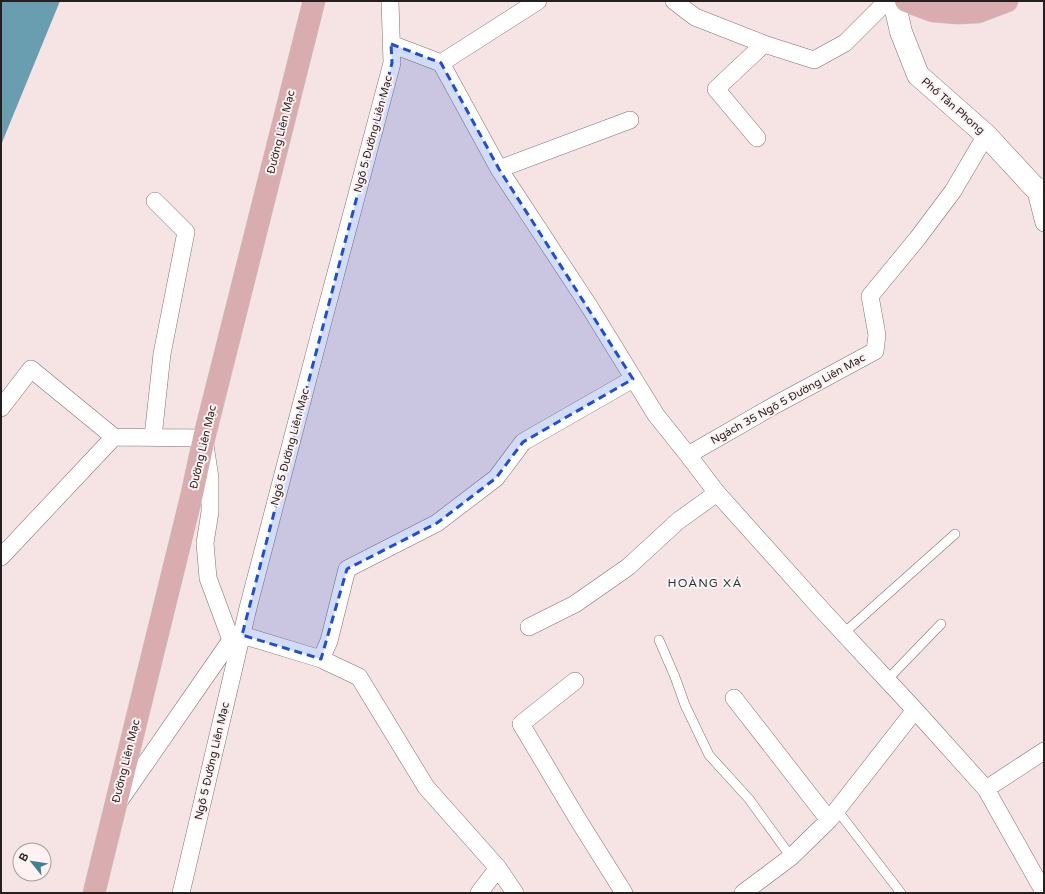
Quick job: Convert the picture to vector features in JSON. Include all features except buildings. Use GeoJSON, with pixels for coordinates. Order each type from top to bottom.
{"type":"FeatureCollection","features":[{"type":"Feature","properties":{"kind":"main road","name":"Đường Liên Mạc"},"geometry":{"type":"LineString","coordinates":[[94,893],[192,494],[204,438],[314,1]]}},
{"type":"Feature","properties":{"kind":"main road"},"geometry":{"type":"LineString","coordinates":[[906,1],[933,11],[958,13],[978,12],[1007,1]]}},
{"type":"Feature","properties":{"kind":"street","name":"Ngõ 5 Đường Liên Mạc"},"geometry":{"type":"LineString","coordinates":[[181,893],[236,638],[248,608],[392,63],[390,1]]}},
{"type":"Feature","properties":{"kind":"street"},"geometry":{"type":"LineString","coordinates":[[441,63],[538,1]]}},
{"type":"Feature","properties":{"kind":"street"},"geometry":{"type":"LineString","coordinates":[[674,1],[695,17],[764,44],[814,60],[846,43],[887,1]]}},
{"type":"Feature","properties":{"kind":"street","name":"Phố Tân Phong"},"geometry":{"type":"LineString","coordinates":[[894,1],[901,32],[918,75],[986,135],[1040,189]]}},
{"type":"Feature","properties":{"kind":"street"},"geometry":{"type":"LineString","coordinates":[[392,44],[441,63],[499,169],[589,306],[656,415],[717,492],[986,789],[1044,892]]}},
{"type":"Feature","properties":{"kind":"street"},"geometry":{"type":"LineString","coordinates":[[757,138],[716,89],[764,44]]}},
{"type":"Feature","properties":{"kind":"street"},"geometry":{"type":"LineString","coordinates":[[499,169],[630,120]]}},
{"type":"Feature","properties":{"kind":"street","name":"Ngách 35 Ngõ 5 Đường Liên Mạc"},"geometry":{"type":"LineString","coordinates":[[688,454],[875,351],[877,335],[870,296],[917,239],[953,191],[986,135]]}},
{"type":"Feature","properties":{"kind":"street"},"geometry":{"type":"LineString","coordinates":[[1040,189],[1044,222]]}},
{"type":"Feature","properties":{"kind":"street"},"geometry":{"type":"LineString","coordinates":[[153,437],[162,354],[186,232],[154,201]]}},
{"type":"Feature","properties":{"kind":"street"},"geometry":{"type":"LineString","coordinates":[[1,408],[31,369],[114,437],[204,438],[210,478],[210,512],[205,543],[208,578],[236,638]]}},
{"type":"Feature","properties":{"kind":"street"},"geometry":{"type":"LineString","coordinates":[[321,659],[329,641],[347,569],[437,523],[496,478],[524,442],[634,379]]}},
{"type":"Feature","properties":{"kind":"street"},"geometry":{"type":"LineString","coordinates":[[1,557],[114,437]]}},
{"type":"Feature","properties":{"kind":"street"},"geometry":{"type":"LineString","coordinates":[[529,627],[575,604],[628,567],[678,521],[717,492]]}},
{"type":"Feature","properties":{"kind":"street"},"geometry":{"type":"LineString","coordinates":[[236,638],[321,659],[359,677],[426,787],[498,868],[515,893]]}},
{"type":"Feature","properties":{"kind":"street"},"geometry":{"type":"LineString","coordinates":[[114,807],[236,638]]}},
{"type":"Feature","properties":{"kind":"street"},"geometry":{"type":"LineString","coordinates":[[575,681],[521,724],[624,893]]}},
{"type":"Feature","properties":{"kind":"street"},"geometry":{"type":"LineString","coordinates":[[734,698],[833,815]]}},
{"type":"Feature","properties":{"kind":"street"},"geometry":{"type":"LineString","coordinates":[[743,893],[791,857],[833,815],[915,710]]}},
{"type":"Feature","properties":{"kind":"street"},"geometry":{"type":"LineString","coordinates":[[986,789],[1044,751]]}},
{"type":"Feature","properties":{"kind":"street"},"geometry":{"type":"LineString","coordinates":[[479,893],[498,868]]}},
{"type":"Feature","properties":{"kind":"lane"},"geometry":{"type":"LineString","coordinates":[[844,633],[955,534]]}},
{"type":"Feature","properties":{"kind":"lane"},"geometry":{"type":"LineString","coordinates":[[887,680],[941,624]]}},
{"type":"Feature","properties":{"kind":"lane"},"geometry":{"type":"LineString","coordinates":[[659,640],[675,676],[685,705],[709,755],[749,799],[791,857]]}},
{"type":"Feature","properties":{"kind":"lane"},"geometry":{"type":"LineString","coordinates":[[833,815],[901,893]]}},
{"type":"Feature","properties":{"kind":"highlighted area"},"geometry":{"type":"Polygon","coordinates":[[[391,44],[441,63],[499,169],[633,379],[523,442],[496,478],[437,523],[347,569],[321,659],[242,635],[392,63],[391,44]]]}},
{"type":"Feature","properties":{"kind":"water"},"geometry":{"type":"Polygon","coordinates":[[[1,1],[60,1],[1,145],[1,1]]]}},
{"type":"Feature","properties":{"kind":"district","name":"HOÀNG XÁ"},"geometry":{"type":"Point","coordinates":[705,583]}}]}
